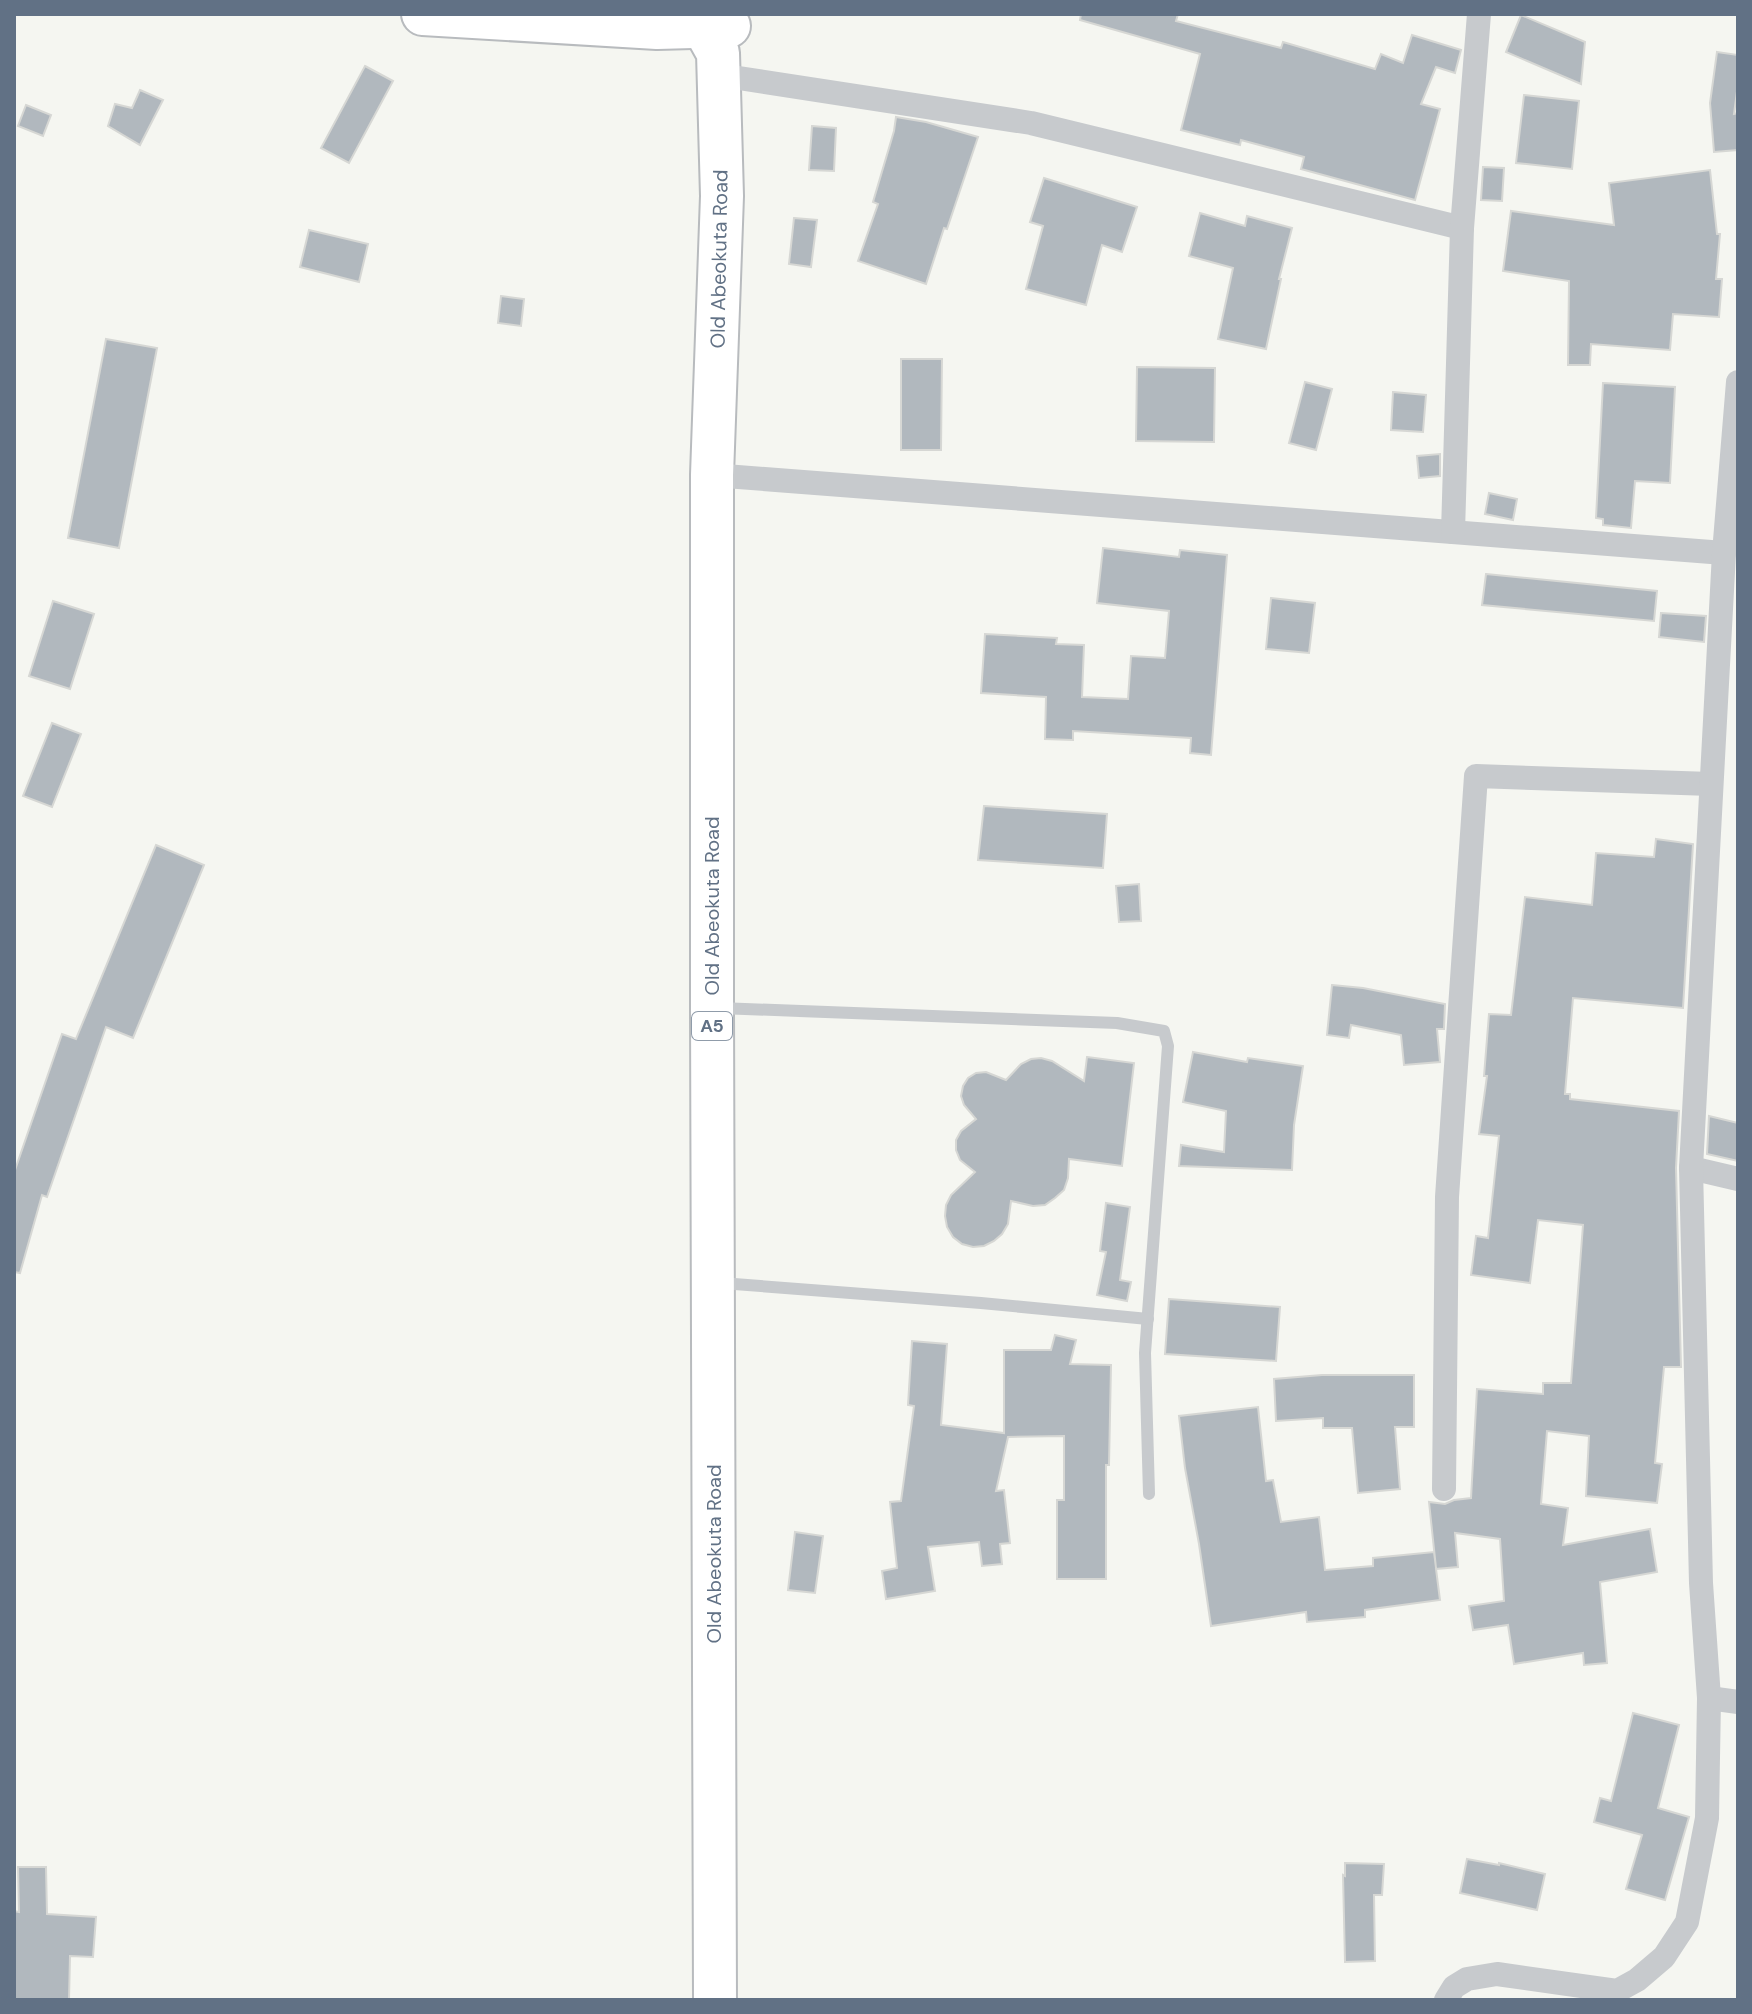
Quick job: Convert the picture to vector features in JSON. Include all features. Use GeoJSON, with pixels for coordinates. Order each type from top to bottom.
{"type":"FeatureCollection","features":[{"type":"Feature","properties":{"kind":"highway"},"geometry":{"type":"LineString","coordinates":[[423,14],[657,28],[717,35]]}},
{"type":"Feature","properties":{"kind":"highway","name":"Old Abeokuta Road"},"geometry":{"type":"LineString","coordinates":[[715,2000],[712,475],[722,196],[717,35]]}},
{"type":"Feature","properties":{"kind":"street"},"geometry":{"type":"LineString","coordinates":[[1453,532],[1462,228],[1479,14]]}},
{"type":"Feature","properties":{"kind":"street"},"geometry":{"type":"LineString","coordinates":[[717,35],[1031,123],[1462,228]]}},
{"type":"Feature","properties":{"kind":"street"},"geometry":{"type":"LineString","coordinates":[[1446,2000],[1454,1987],[1467,1979],[1497,1974],[1617,1991],[1637,1980],[1664,1957],[1687,1922],[1707,1818],[1709,1698],[1701,1583],[1691,1168],[1724,553],[1738,382]]}},
{"type":"Feature","properties":{"kind":"street"},"geometry":{"type":"LineString","coordinates":[[712,475],[1724,553]]}},
{"type":"Feature","properties":{"kind":"street"},"geometry":{"type":"LineString","coordinates":[[1444,1489],[1447,1197],[1476,776],[1711,784]]}},
{"type":"Feature","properties":{"kind":"street"},"geometry":{"type":"LineString","coordinates":[[1691,1168],[1738,1179]]}},
{"type":"Feature","properties":{"kind":"street"},"geometry":{"type":"LineString","coordinates":[[1709,1698],[1738,1702]]}},
{"type":"Feature","properties":{"kind":"lane"},"geometry":{"type":"LineString","coordinates":[[712,1007],[1117,1023],[1164,1031],[1168,1046],[1145,1353],[1149,1494]]}},
{"type":"Feature","properties":{"kind":"lane"},"geometry":{"type":"LineString","coordinates":[[713,1283],[1148,1319]]}},
{"type":"Feature","properties":{"kind":"building"},"geometry":{"type":"Polygon","coordinates":[[[1081,14],[1178,14],[1176,21],[1281,48],[1283,42],[1375,69],[1381,54],[1403,63],[1412,35],[1461,50],[1455,73],[1436,67],[1421,104],[1440,109],[1415,200],[1301,169],[1304,157],[1241,140],[1240,145],[1181,130],[1200,54],[1080,20],[1081,14]]]}},
{"type":"Feature","properties":{"kind":"building"},"geometry":{"type":"Polygon","coordinates":[[[1521,15],[1585,42],[1581,84],[1506,52],[1521,15]]]}},
{"type":"Feature","properties":{"kind":"building"},"geometry":{"type":"Polygon","coordinates":[[[1717,52],[1738,55],[1734,114],[1738,113],[1738,150],[1714,152],[1710,103],[1717,52]]]}},
{"type":"Feature","properties":{"kind":"building"},"geometry":{"type":"Polygon","coordinates":[[[365,66],[393,81],[349,163],[321,148],[365,66]]]}},
{"type":"Feature","properties":{"kind":"building"},"geometry":{"type":"Polygon","coordinates":[[[140,90],[163,100],[140,145],[108,126],[115,104],[132,108],[140,90]]]}},
{"type":"Feature","properties":{"kind":"building"},"geometry":{"type":"Polygon","coordinates":[[[1524,95],[1579,101],[1572,169],[1516,163],[1524,95]]]}},
{"type":"Feature","properties":{"kind":"building"},"geometry":{"type":"Polygon","coordinates":[[[26,105],[51,115],[43,136],[18,126],[26,105]]]}},
{"type":"Feature","properties":{"kind":"building"},"geometry":{"type":"Polygon","coordinates":[[[896,117],[978,137],[926,284],[858,261],[878,204],[873,202],[896,117]]]}},
{"type":"Feature","properties":{"kind":"building"},"geometry":{"type":"Polygon","coordinates":[[[812,126],[836,128],[834,171],[809,170],[812,126]]]}},
{"type":"Feature","properties":{"kind":"building"},"geometry":{"type":"Polygon","coordinates":[[[1483,167],[1504,168],[1502,201],[1481,200],[1483,167]]]}},
{"type":"Feature","properties":{"kind":"building"},"geometry":{"type":"Polygon","coordinates":[[[1710,170],[1717,234],[1720,234],[1716,279],[1722,279],[1719,317],[1673,314],[1670,350],[1591,344],[1590,365],[1568,365],[1569,281],[1503,271],[1511,211],[1614,225],[1609,183],[1710,170]]]}},
{"type":"Feature","properties":{"kind":"building"},"geometry":{"type":"Polygon","coordinates":[[[1044,178],[1137,207],[1122,252],[1102,245],[1086,305],[1026,289],[1043,226],[1030,222],[1044,178]]]}},
{"type":"Feature","properties":{"kind":"building"},"geometry":{"type":"Polygon","coordinates":[[[1200,213],[1245,226],[1247,216],[1292,228],[1266,349],[1218,339],[1233,268],[1189,256],[1200,213]]]}},
{"type":"Feature","properties":{"kind":"building"},"geometry":{"type":"Polygon","coordinates":[[[794,218],[817,220],[811,267],[789,264],[794,218]]]}},
{"type":"Feature","properties":{"kind":"building"},"geometry":{"type":"Polygon","coordinates":[[[309,230],[368,244],[359,282],[300,267],[309,230]]]}},
{"type":"Feature","properties":{"kind":"building"},"geometry":{"type":"Polygon","coordinates":[[[501,296],[524,299],[521,326],[498,323],[501,296]]]}},
{"type":"Feature","properties":{"kind":"building"},"geometry":{"type":"Polygon","coordinates":[[[106,339],[157,348],[119,548],[68,538],[106,339]]]}},
{"type":"Feature","properties":{"kind":"building"},"geometry":{"type":"Polygon","coordinates":[[[901,359],[942,359],[941,450],[901,450],[901,359]]]}},
{"type":"Feature","properties":{"kind":"building"},"geometry":{"type":"Polygon","coordinates":[[[1137,367],[1215,368],[1214,442],[1136,441],[1137,367]]]}},
{"type":"Feature","properties":{"kind":"building"},"geometry":{"type":"Polygon","coordinates":[[[1305,382],[1332,389],[1316,450],[1289,443],[1305,382]]]}},
{"type":"Feature","properties":{"kind":"building"},"geometry":{"type":"Polygon","coordinates":[[[1603,383],[1675,387],[1670,483],[1635,481],[1631,528],[1603,525],[1603,519],[1596,518],[1603,383]]]}},
{"type":"Feature","properties":{"kind":"building"},"geometry":{"type":"Polygon","coordinates":[[[1393,392],[1426,395],[1423,432],[1391,430],[1393,392]]]}},
{"type":"Feature","properties":{"kind":"building"},"geometry":{"type":"Polygon","coordinates":[[[1440,454],[1440,476],[1419,478],[1417,456],[1440,454]]]}},
{"type":"Feature","properties":{"kind":"building"},"geometry":{"type":"Polygon","coordinates":[[[1489,493],[1517,499],[1513,520],[1485,514],[1489,493]]]}},
{"type":"Feature","properties":{"kind":"building"},"geometry":{"type":"Polygon","coordinates":[[[1103,548],[1179,557],[1180,550],[1227,555],[1211,755],[1190,753],[1191,738],[1073,731],[1073,740],[1045,739],[1046,697],[981,693],[985,634],[1057,638],[1056,644],[1084,645],[1082,697],[1128,699],[1131,656],[1165,658],[1169,611],[1097,603],[1103,548]]]}},
{"type":"Feature","properties":{"kind":"building"},"geometry":{"type":"Polygon","coordinates":[[[1486,574],[1657,591],[1654,621],[1482,605],[1486,574]]]}},
{"type":"Feature","properties":{"kind":"building"},"geometry":{"type":"Polygon","coordinates":[[[1271,598],[1315,603],[1309,653],[1266,649],[1271,598]]]}},
{"type":"Feature","properties":{"kind":"building"},"geometry":{"type":"Polygon","coordinates":[[[53,601],[94,614],[70,689],[29,676],[53,601]]]}},
{"type":"Feature","properties":{"kind":"building"},"geometry":{"type":"Polygon","coordinates":[[[1661,613],[1706,616],[1704,642],[1659,637],[1661,613]]]}},
{"type":"Feature","properties":{"kind":"building"},"geometry":{"type":"Polygon","coordinates":[[[52,723],[81,734],[52,807],[23,796],[52,723]]]}},
{"type":"Feature","properties":{"kind":"building"},"geometry":{"type":"Polygon","coordinates":[[[984,806],[1107,814],[1103,868],[978,860],[984,806]]]}},
{"type":"Feature","properties":{"kind":"building"},"geometry":{"type":"Polygon","coordinates":[[[1656,839],[1693,844],[1683,1008],[1573,998],[1565,1094],[1570,1094],[1570,1099],[1679,1111],[1676,1168],[1681,1367],[1664,1367],[1655,1463],[1662,1464],[1657,1503],[1586,1496],[1589,1436],[1547,1431],[1541,1504],[1568,1508],[1563,1545],[1650,1529],[1657,1572],[1600,1582],[1607,1663],[1584,1665],[1583,1653],[1514,1664],[1508,1625],[1473,1630],[1469,1606],[1504,1601],[1500,1539],[1455,1533],[1458,1567],[1436,1569],[1440,1600],[1365,1610],[1365,1617],[1307,1622],[1306,1612],[1211,1626],[1179,1416],[1258,1407],[1266,1481],[1273,1480],[1281,1522],[1319,1517],[1325,1570],[1373,1566],[1373,1558],[1434,1552],[1436,1568],[1429,1502],[1445,1504],[1471,1498],[1477,1389],[1543,1394],[1543,1383],[1571,1383],[1583,1225],[1538,1220],[1530,1283],[1471,1275],[1476,1236],[1488,1238],[1499,1136],[1479,1134],[1487,1076],[1484,1076],[1489,1014],[1511,1015],[1525,897],[1592,905],[1596,853],[1654,857],[1656,839]]]}},
{"type":"Feature","properties":{"kind":"building"},"geometry":{"type":"Polygon","coordinates":[[[156,845],[204,865],[133,1038],[106,1027],[47,1197],[42,1195],[20,1273],[14,1272],[14,1173],[62,1034],[76,1039],[156,845]]]}},
{"type":"Feature","properties":{"kind":"building"},"geometry":{"type":"Polygon","coordinates":[[[1139,884],[1141,921],[1119,922],[1116,886],[1139,884]]]}},
{"type":"Feature","properties":{"kind":"building"},"geometry":{"type":"Polygon","coordinates":[[[1332,985],[1445,1004],[1444,1029],[1437,1029],[1440,1062],[1404,1065],[1401,1035],[1351,1025],[1349,1038],[1327,1035],[1332,985]]]}},
{"type":"Feature","properties":{"kind":"building"},"geometry":{"type":"Polygon","coordinates":[[[1193,1052],[1247,1062],[1248,1058],[1303,1066],[1294,1125],[1292,1170],[1179,1166],[1181,1145],[1224,1152],[1226,1111],[1183,1102],[1193,1052]]]}},
{"type":"Feature","properties":{"kind":"building"},"geometry":{"type":"Polygon","coordinates":[[[1087,1057],[1134,1063],[1122,1166],[1069,1159],[1064,1190],[1055,1198],[1045,1205],[1033,1206],[1011,1201],[1008,1224],[1002,1234],[984,1246],[962,1244],[953,1237],[945,1216],[951,1195],[975,1172],[960,1160],[956,1150],[956,1140],[961,1131],[976,1119],[964,1105],[961,1096],[968,1078],[986,1072],[1006,1080],[1021,1064],[1041,1058],[1052,1061],[1084,1081],[1087,1057]]]}},
{"type":"Feature","properties":{"kind":"building"},"geometry":{"type":"Polygon","coordinates":[[[1709,1116],[1738,1123],[1738,1161],[1707,1154],[1709,1116]]]}},
{"type":"Feature","properties":{"kind":"building"},"geometry":{"type":"Polygon","coordinates":[[[1106,1203],[1130,1207],[1120,1280],[1131,1282],[1127,1301],[1097,1295],[1106,1252],[1100,1251],[1106,1203]]]}},
{"type":"Feature","properties":{"kind":"building"},"geometry":{"type":"Polygon","coordinates":[[[1169,1299],[1280,1307],[1276,1361],[1165,1354],[1169,1299]]]}},
{"type":"Feature","properties":{"kind":"building"},"geometry":{"type":"Polygon","coordinates":[[[1055,1335],[1076,1340],[1070,1364],[1111,1365],[1109,1465],[1106,1465],[1106,1579],[1057,1579],[1057,1500],[1064,1500],[1064,1436],[1008,1437],[996,1491],[1004,1490],[1010,1543],[1000,1544],[1002,1564],[982,1566],[979,1542],[928,1547],[935,1591],[886,1599],[882,1571],[897,1568],[890,1502],[901,1501],[914,1406],[908,1405],[912,1341],[947,1344],[941,1425],[1004,1433],[1004,1350],[1051,1350],[1055,1335]]]}},
{"type":"Feature","properties":{"kind":"building"},"geometry":{"type":"Polygon","coordinates":[[[1322,1375],[1414,1375],[1414,1427],[1395,1427],[1400,1489],[1358,1493],[1352,1428],[1323,1428],[1323,1418],[1276,1421],[1274,1379],[1322,1375]]]}},
{"type":"Feature","properties":{"kind":"building"},"geometry":{"type":"Polygon","coordinates":[[[795,1532],[823,1536],[815,1593],[788,1590],[795,1532]]]}},
{"type":"Feature","properties":{"kind":"building"},"geometry":{"type":"Polygon","coordinates":[[[1633,1713],[1679,1725],[1658,1808],[1689,1817],[1665,1900],[1626,1889],[1642,1835],[1594,1822],[1600,1798],[1611,1801],[1633,1713]]]}},
{"type":"Feature","properties":{"kind":"building"},"geometry":{"type":"Polygon","coordinates":[[[1467,1859],[1545,1874],[1537,1910],[1460,1893],[1467,1859]]]}},
{"type":"Feature","properties":{"kind":"building"},"geometry":{"type":"Polygon","coordinates":[[[1345,1863],[1384,1864],[1382,1895],[1374,1895],[1375,1961],[1345,1962],[1345,1863]]]}},
{"type":"Feature","properties":{"kind":"building"},"geometry":{"type":"Polygon","coordinates":[[[18,1867],[46,1867],[47,1914],[96,1917],[93,1957],[70,1956],[69,2000],[14,2000],[14,1911],[19,1912],[18,1867]]]}}]}
